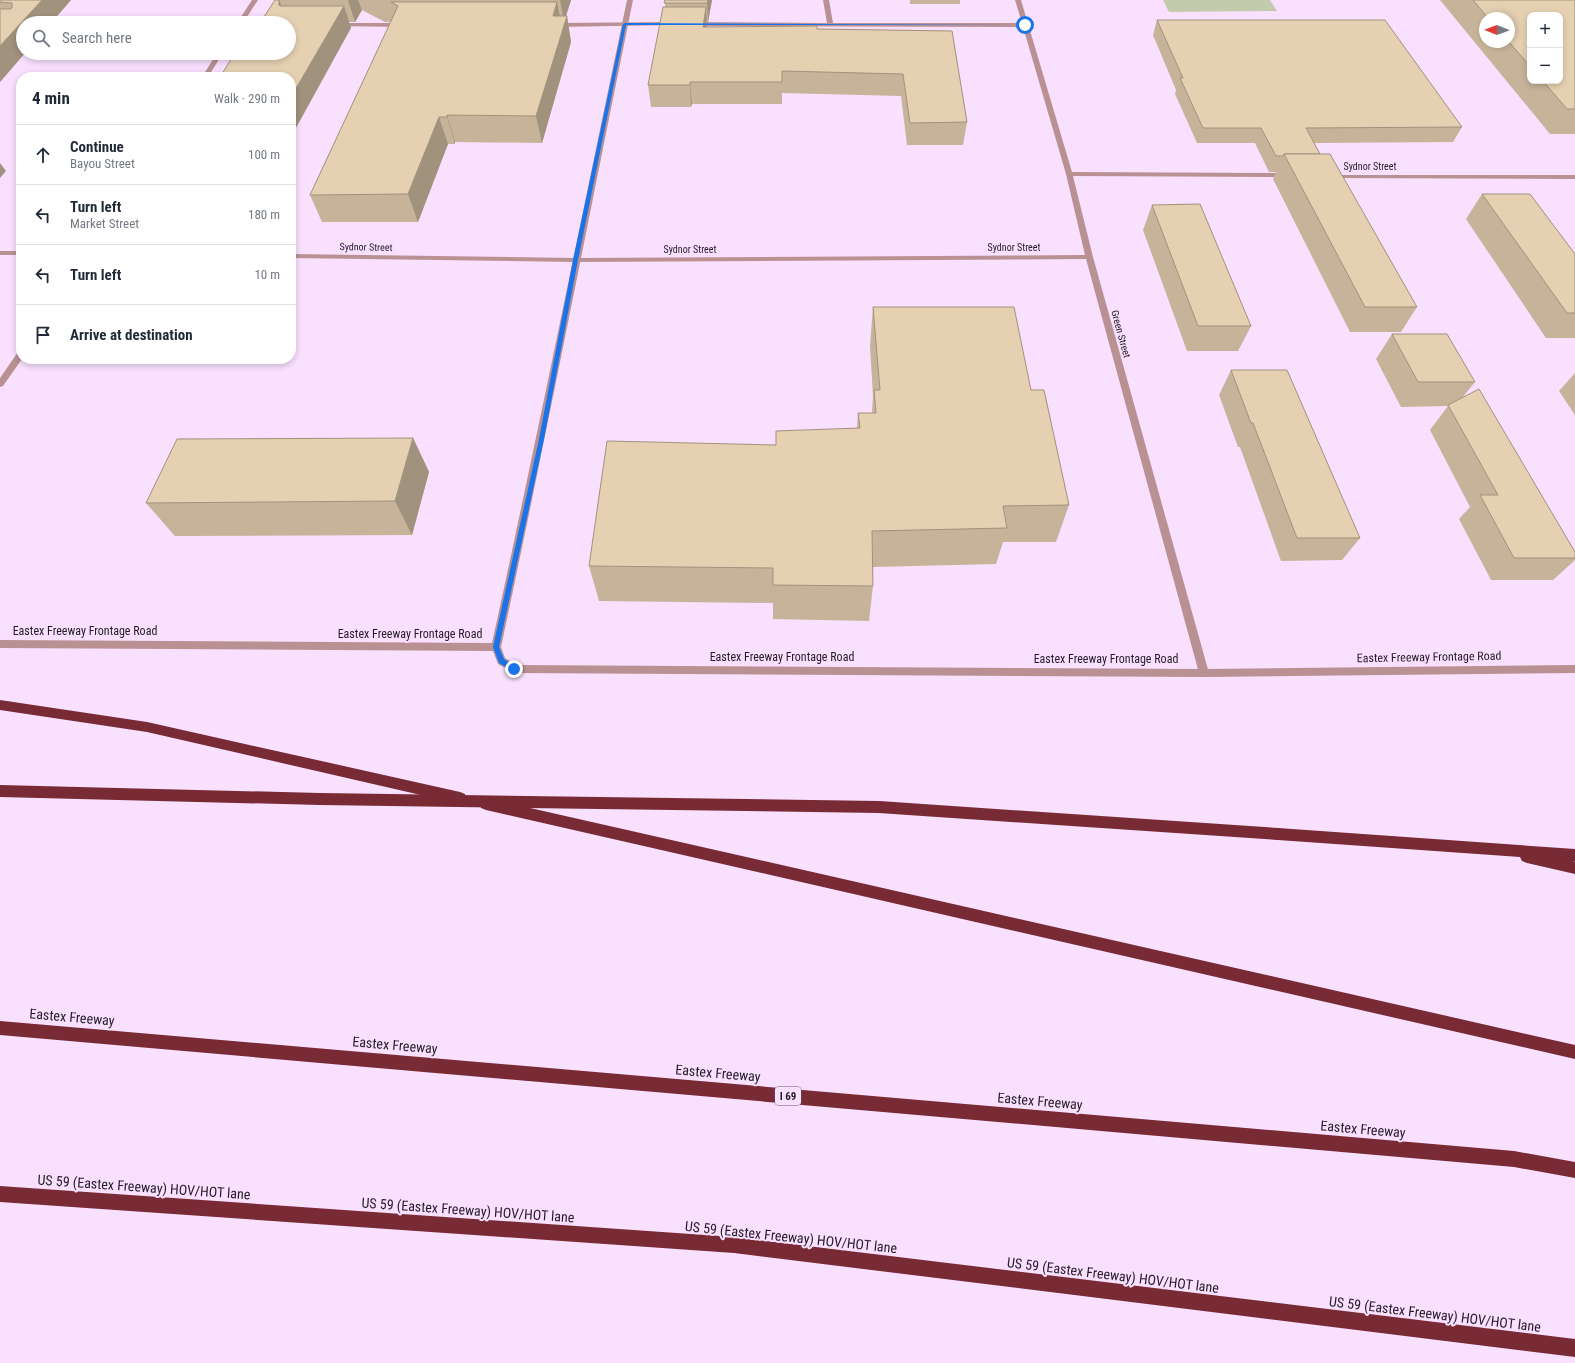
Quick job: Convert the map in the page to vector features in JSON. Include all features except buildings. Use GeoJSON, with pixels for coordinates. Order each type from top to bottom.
{"type":"FeatureCollection","features":[{"type":"Feature","properties":{"kind":"highway"},"geometry":{"type":"LineString","coordinates":[[0,705],[147,727],[1575,1052]]}},
{"type":"Feature","properties":{"kind":"highway"},"geometry":{"type":"LineString","coordinates":[[0,791],[233,798],[879,806],[1575,854]]}},
{"type":"Feature","properties":{"kind":"highway"},"geometry":{"type":"LineString","coordinates":[[1487,849],[1575,868]]}},
{"type":"Feature","properties":{"kind":"highway","name":"Eastex Freeway"},"geometry":{"type":"LineString","coordinates":[[0,1028],[1514,1159],[1575,1170]]}},
{"type":"Feature","properties":{"kind":"highway","name":"US 59 (Eastex Freeway) HOV/HOT lane"},"geometry":{"type":"LineString","coordinates":[[0,1194],[734,1246],[1575,1348]]}},
{"type":"Feature","properties":{"kind":"street"},"geometry":{"type":"LineString","coordinates":[[245,16],[255,0]]}},
{"type":"Feature","properties":{"kind":"street"},"geometry":{"type":"LineString","coordinates":[[496,647],[541,439],[576,260],[630,0]]}},
{"type":"Feature","properties":{"kind":"street"},"geometry":{"type":"LineString","coordinates":[[826,0],[830,24]]}},
{"type":"Feature","properties":{"kind":"street","name":"Green Street"},"geometry":{"type":"LineString","coordinates":[[1018,0],[1069,174],[1089,257],[1204,673]]}},
{"type":"Feature","properties":{"kind":"street"},"geometry":{"type":"LineString","coordinates":[[545,24],[680,24]]}},
{"type":"Feature","properties":{"kind":"street"},"geometry":{"type":"LineString","coordinates":[[688,24],[1025,25]]}},
{"type":"Feature","properties":{"kind":"street"},"geometry":{"type":"LineString","coordinates":[[329,25],[409,25]]}},
{"type":"Feature","properties":{"kind":"street"},"geometry":{"type":"LineString","coordinates":[[208,72],[216,60]]}},
{"type":"Feature","properties":{"kind":"street"},"geometry":{"type":"LineString","coordinates":[[1069,174],[1298,175]]}},
{"type":"Feature","properties":{"kind":"street","name":"Sydnor Street"},"geometry":{"type":"LineString","coordinates":[[1322,176],[1575,177]]}},
{"type":"Feature","properties":{"kind":"street"},"geometry":{"type":"LineString","coordinates":[[0,253],[16,253]]}},
{"type":"Feature","properties":{"kind":"street","name":"Sydnor Street"},"geometry":{"type":"LineString","coordinates":[[296,256],[576,260],[1089,257]]}},
{"type":"Feature","properties":{"kind":"street"},"geometry":{"type":"LineString","coordinates":[[0,384],[16,361]]}},
{"type":"Feature","properties":{"kind":"street","name":"Eastex Freeway Frontage Road"},"geometry":{"type":"LineString","coordinates":[[0,644],[496,647],[501,661],[514,669],[1204,673],[1575,669]]}},
{"type":"Feature","properties":{"kind":"green space"},"geometry":{"type":"Polygon","coordinates":[[[1163,0],[1270,0],[1277,11],[1169,12],[1163,0]]]}},
{"type":"Feature","properties":{"kind":"route"},"geometry":{"type":"LineString","coordinates":[[514,669],[501,661],[496,647],[522,531],[625,24],[1025,25]]}}]}
